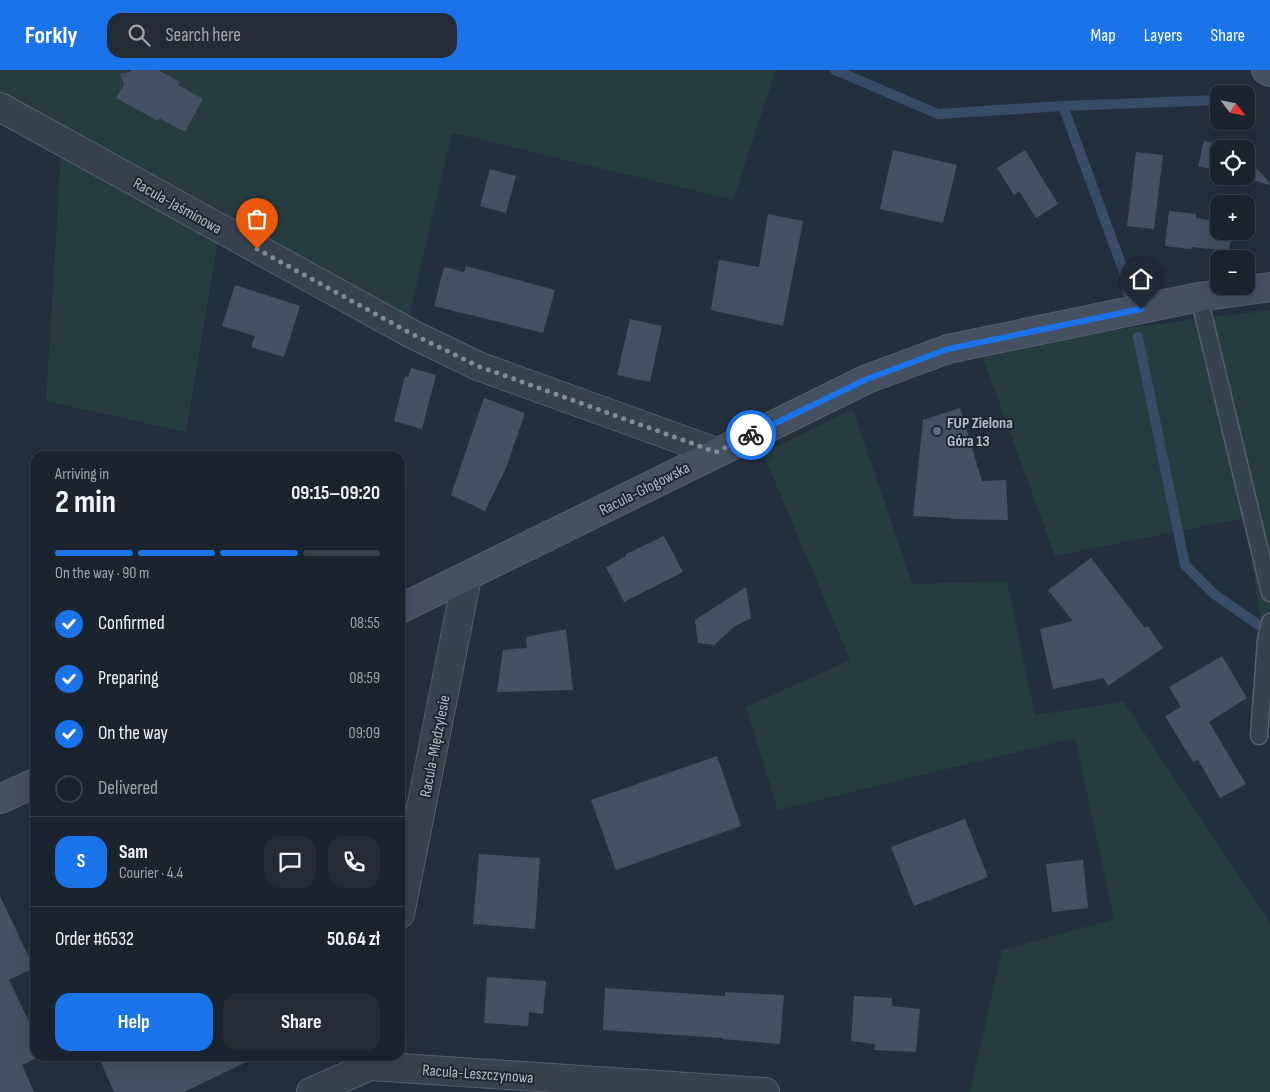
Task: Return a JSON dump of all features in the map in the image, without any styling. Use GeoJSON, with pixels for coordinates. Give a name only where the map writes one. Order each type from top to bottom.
{"type":"FeatureCollection","features":[{"type":"Feature","properties":{"kind":"street"},"geometry":{"type":"LineString","coordinates":[[1266,70],[1270,72]]}},
{"type":"Feature","properties":{"kind":"street","name":"Racula-Jaśminowa"},"geometry":{"type":"LineString","coordinates":[[0,107],[412,334],[478,366],[716,452]]}},
{"type":"Feature","properties":{"kind":"street","name":"Racula-Głogowska"},"geometry":{"type":"LineString","coordinates":[[405,607],[867,379],[948,349],[1199,297],[1270,288]]}},
{"type":"Feature","properties":{"kind":"street","name":"Racula-Międzylesie"},"geometry":{"type":"LineString","coordinates":[[405,889],[468,577]]}},
{"type":"Feature","properties":{"kind":"street"},"geometry":{"type":"LineString","coordinates":[[0,799],[30,784]]}},
{"type":"Feature","properties":{"kind":"street"},"geometry":{"type":"LineString","coordinates":[[311,1092],[371,1061]]}},
{"type":"Feature","properties":{"kind":"street"},"geometry":{"type":"LineString","coordinates":[[363,1092],[371,1061]]}},
{"type":"Feature","properties":{"kind":"street","name":"Racula-Leszczynowa"},"geometry":{"type":"LineString","coordinates":[[371,1061],[765,1092]]}},
{"type":"Feature","properties":{"kind":"lane"},"geometry":{"type":"LineString","coordinates":[[1199,297],[1270,593]]}},
{"type":"Feature","properties":{"kind":"lane"},"geometry":{"type":"LineString","coordinates":[[1259,736],[1266,640],[1270,622]]}},
{"type":"Feature","properties":{"kind":"green space"},"geometry":{"type":"Polygon","coordinates":[[[0,70],[776,70],[733,200],[452,133],[407,325],[220,228],[186,432],[46,401],[62,137],[0,105],[0,70]]]}},
{"type":"Feature","properties":{"kind":"green space"},"geometry":{"type":"Polygon","coordinates":[[[1270,310],[1270,633],[1262,628],[1245,518],[1055,556],[983,358],[1081,334],[1270,310]]]}},
{"type":"Feature","properties":{"kind":"green space"},"geometry":{"type":"Polygon","coordinates":[[[853,409],[912,584],[1007,581],[1035,715],[1124,702],[1270,923],[1270,1092],[970,1092],[1002,950],[1114,919],[1075,738],[778,810],[746,707],[850,660],[763,453],[853,409]]]}},
{"type":"Feature","properties":{"kind":"building"},"geometry":{"type":"Polygon","coordinates":[[[132,70],[158,70],[180,82],[178,85],[203,99],[185,132],[159,118],[158,121],[116,98],[124,85],[120,74],[132,70]]]}},
{"type":"Feature","properties":{"kind":"building"},"geometry":{"type":"Polygon","coordinates":[[[1204,141],[1210,143],[1210,169],[1198,166],[1204,141]]]}},
{"type":"Feature","properties":{"kind":"building"},"geometry":{"type":"Polygon","coordinates":[[[893,150],[957,165],[943,223],[880,209],[893,150]]]}},
{"type":"Feature","properties":{"kind":"building"},"geometry":{"type":"Polygon","coordinates":[[[1025,150],[1058,204],[1036,218],[1019,191],[1014,195],[997,168],[1025,150]]]}},
{"type":"Feature","properties":{"kind":"building"},"geometry":{"type":"Polygon","coordinates":[[[1136,152],[1163,155],[1154,229],[1127,226],[1136,152]]]}},
{"type":"Feature","properties":{"kind":"building"},"geometry":{"type":"Polygon","coordinates":[[[1255,167],[1270,183],[1270,185],[1255,181],[1255,167]]]}},
{"type":"Feature","properties":{"kind":"building"},"geometry":{"type":"Polygon","coordinates":[[[490,169],[516,176],[506,213],[480,206],[490,169]]]}},
{"type":"Feature","properties":{"kind":"building"},"geometry":{"type":"Polygon","coordinates":[[[1169,211],[1196,214],[1196,218],[1210,220],[1210,240],[1231,240],[1229,250],[1165,246],[1169,211]]]}},
{"type":"Feature","properties":{"kind":"building"},"geometry":{"type":"Polygon","coordinates":[[[768,214],[803,221],[783,326],[711,310],[719,260],[759,267],[768,214]]]}},
{"type":"Feature","properties":{"kind":"building"},"geometry":{"type":"Polygon","coordinates":[[[466,266],[555,290],[543,333],[434,306],[444,267],[464,272],[466,266]]]}},
{"type":"Feature","properties":{"kind":"building"},"geometry":{"type":"Polygon","coordinates":[[[235,285],[300,306],[284,357],[251,347],[255,336],[222,326],[235,285]]]}},
{"type":"Feature","properties":{"kind":"building"},"geometry":{"type":"Polygon","coordinates":[[[630,319],[662,326],[650,382],[617,375],[630,319]]]}},
{"type":"Feature","properties":{"kind":"building"},"geometry":{"type":"Polygon","coordinates":[[[411,368],[436,375],[422,429],[394,421],[405,376],[408,377],[411,368]]]}},
{"type":"Feature","properties":{"kind":"building"},"geometry":{"type":"Polygon","coordinates":[[[484,398],[525,413],[506,468],[485,511],[451,495],[484,398]]]}},
{"type":"Feature","properties":{"kind":"building"},"geometry":{"type":"Polygon","coordinates":[[[960,408],[982,481],[1006,480],[1008,520],[913,516],[923,420],[960,408]]]}},
{"type":"Feature","properties":{"kind":"building"},"geometry":{"type":"Polygon","coordinates":[[[664,536],[683,572],[624,602],[606,567],[626,556],[626,554],[664,536]]]}},
{"type":"Feature","properties":{"kind":"building"},"geometry":{"type":"Polygon","coordinates":[[[1091,558],[1145,628],[1148,626],[1163,648],[1108,686],[1103,678],[1053,689],[1040,629],[1073,621],[1048,590],[1091,558]]]}},
{"type":"Feature","properties":{"kind":"building"},"geometry":{"type":"Polygon","coordinates":[[[746,587],[751,618],[735,626],[714,645],[698,643],[695,620],[746,587]]]}},
{"type":"Feature","properties":{"kind":"building"},"geometry":{"type":"Polygon","coordinates":[[[566,629],[573,690],[497,692],[503,650],[527,648],[526,637],[566,629]]]}},
{"type":"Feature","properties":{"kind":"building"},"geometry":{"type":"Polygon","coordinates":[[[1222,656],[1247,698],[1209,722],[1246,784],[1220,798],[1198,760],[1193,762],[1165,716],[1181,707],[1169,687],[1222,656]]]}},
{"type":"Feature","properties":{"kind":"building"},"geometry":{"type":"Polygon","coordinates":[[[717,756],[741,826],[616,870],[591,800],[717,756]]]}},
{"type":"Feature","properties":{"kind":"building"},"geometry":{"type":"Polygon","coordinates":[[[965,819],[988,877],[914,906],[891,847],[965,819]]]}},
{"type":"Feature","properties":{"kind":"building"},"geometry":{"type":"Polygon","coordinates":[[[479,854],[540,858],[535,929],[473,924],[479,854]]]}},
{"type":"Feature","properties":{"kind":"building"},"geometry":{"type":"Polygon","coordinates":[[[1083,860],[1088,908],[1052,912],[1046,864],[1083,860]]]}},
{"type":"Feature","properties":{"kind":"building"},"geometry":{"type":"Polygon","coordinates":[[[0,896],[30,960],[30,970],[9,980],[30,1024],[31,1061],[22,1065],[34,1092],[0,1092],[0,896]]]}},
{"type":"Feature","properties":{"kind":"building"},"geometry":{"type":"Polygon","coordinates":[[[487,977],[546,981],[543,1014],[529,1012],[528,1026],[484,1023],[487,977]]]}},
{"type":"Feature","properties":{"kind":"building"},"geometry":{"type":"Polygon","coordinates":[[[605,988],[725,996],[725,992],[784,995],[780,1044],[603,1030],[605,988]]]}},
{"type":"Feature","properties":{"kind":"building"},"geometry":{"type":"Polygon","coordinates":[[[854,996],[892,998],[892,1006],[920,1009],[916,1052],[874,1050],[875,1044],[851,1041],[854,996]]]}},
{"type":"Feature","properties":{"kind":"building"},"geometry":{"type":"Polygon","coordinates":[[[100,1061],[249,1061],[184,1092],[114,1092],[100,1061]]]}},
{"type":"Feature","properties":{"kind":"waterway"},"geometry":{"type":"LineString","coordinates":[[835,70],[938,114],[1063,106],[1210,100]]}},
{"type":"Feature","properties":{"kind":"waterway"},"geometry":{"type":"LineString","coordinates":[[1063,106],[1124,272],[1128,293]]}},
{"type":"Feature","properties":{"kind":"waterway"},"geometry":{"type":"LineString","coordinates":[[1138,337],[1185,565],[1214,594],[1270,633]]}},
{"type":"Feature","properties":{"kind":"way so far"},"geometry":{"type":"LineString","coordinates":[[257,249],[412,334],[478,366],[716,452],[751,435]]}},
{"type":"Feature","properties":{"kind":"place","name":"FUP Zielona Góra 13"},"geometry":{"type":"Point","coordinates":[937,431]}},
{"type":"Feature","properties":{"kind":"route"},"geometry":{"type":"LineString","coordinates":[[751,435],[867,379],[948,349],[1141,309]]}}]}
